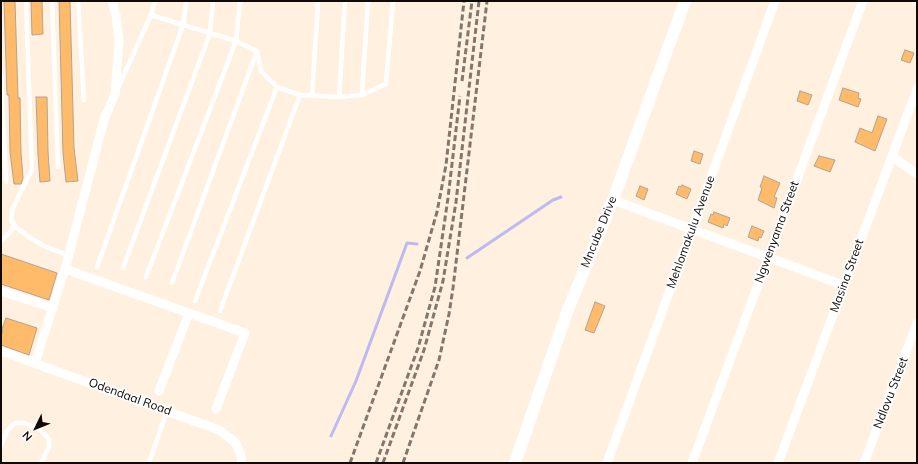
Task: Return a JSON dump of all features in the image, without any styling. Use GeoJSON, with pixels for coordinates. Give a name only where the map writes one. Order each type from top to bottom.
{"type":"FeatureCollection","features":[{"type":"Feature","properties":{"kind":"street"},"geometry":{"type":"LineString","coordinates":[[35,363],[69,256],[104,120],[115,94],[119,41],[116,15],[112,1]]}},
{"type":"Feature","properties":{"kind":"street","name":"Mncube Drive"},"geometry":{"type":"LineString","coordinates":[[515,463],[567,312],[613,200],[685,1]]}},
{"type":"Feature","properties":{"kind":"street","name":"Mehlomakulu Avenue"},"geometry":{"type":"LineString","coordinates":[[607,463],[776,1]]}},
{"type":"Feature","properties":{"kind":"street","name":"Ngwenyama Street"},"geometry":{"type":"LineString","coordinates":[[692,463],[863,1]]}},
{"type":"Feature","properties":{"kind":"street","name":"Masina Street"},"geometry":{"type":"LineString","coordinates":[[778,463],[917,89]]}},
{"type":"Feature","properties":{"kind":"street"},"geometry":{"type":"LineString","coordinates":[[892,156],[917,174]]}},
{"type":"Feature","properties":{"kind":"street"},"geometry":{"type":"LineString","coordinates":[[613,200],[844,285]]}},
{"type":"Feature","properties":{"kind":"street"},"geometry":{"type":"LineString","coordinates":[[65,269],[245,333],[216,409]]}},
{"type":"Feature","properties":{"kind":"street"},"geometry":{"type":"LineString","coordinates":[[1,291],[53,308]]}},
{"type":"Feature","properties":{"kind":"street"},"geometry":{"type":"LineString","coordinates":[[159,391],[189,313]]}},
{"type":"Feature","properties":{"kind":"street","name":"Ndlovu Street"},"geometry":{"type":"LineString","coordinates":[[864,463],[917,323]]}},
{"type":"Feature","properties":{"kind":"street","name":"Odendaal Road"},"geometry":{"type":"LineString","coordinates":[[1,351],[224,432],[235,442],[240,452],[242,463]]}},
{"type":"Feature","properties":{"kind":"lane"},"geometry":{"type":"LineString","coordinates":[[26,1],[32,169],[13,208],[12,220],[17,228],[42,245],[69,256]]}},
{"type":"Feature","properties":{"kind":"lane"},"geometry":{"type":"LineString","coordinates":[[52,1],[58,167]]}},
{"type":"Feature","properties":{"kind":"lane"},"geometry":{"type":"LineString","coordinates":[[78,1],[84,100]]}},
{"type":"Feature","properties":{"kind":"lane"},"geometry":{"type":"LineString","coordinates":[[115,94],[151,15],[155,1]]}},
{"type":"Feature","properties":{"kind":"lane"},"geometry":{"type":"LineString","coordinates":[[97,267],[183,25],[186,1]]}},
{"type":"Feature","properties":{"kind":"lane"},"geometry":{"type":"LineString","coordinates":[[123,268],[210,33],[213,1]]}},
{"type":"Feature","properties":{"kind":"lane"},"geometry":{"type":"LineString","coordinates":[[146,277],[236,41],[240,1]]}},
{"type":"Feature","properties":{"kind":"lane"},"geometry":{"type":"LineString","coordinates":[[312,96],[318,1]]}},
{"type":"Feature","properties":{"kind":"lane"},"geometry":{"type":"LineString","coordinates":[[339,97],[345,1]]}},
{"type":"Feature","properties":{"kind":"lane"},"geometry":{"type":"LineString","coordinates":[[362,95],[368,1]]}},
{"type":"Feature","properties":{"kind":"lane"},"geometry":{"type":"LineString","coordinates":[[257,51],[261,71],[277,86],[300,95],[339,97],[362,95],[386,84],[393,1]]}},
{"type":"Feature","properties":{"kind":"lane"},"geometry":{"type":"LineString","coordinates":[[151,15],[236,41],[257,51]]}},
{"type":"Feature","properties":{"kind":"lane"},"geometry":{"type":"LineString","coordinates":[[172,283],[257,51]]}},
{"type":"Feature","properties":{"kind":"lane"},"geometry":{"type":"LineString","coordinates":[[1,73],[6,182]]}},
{"type":"Feature","properties":{"kind":"lane"},"geometry":{"type":"LineString","coordinates":[[195,301],[277,86]]}},
{"type":"Feature","properties":{"kind":"lane"},"geometry":{"type":"LineString","coordinates":[[220,311],[300,95]]}},
{"type":"Feature","properties":{"kind":"lane"},"geometry":{"type":"LineString","coordinates":[[1,241],[12,230],[14,224]]}},
{"type":"Feature","properties":{"kind":"lane"},"geometry":{"type":"LineString","coordinates":[[149,463],[167,411]]}},
{"type":"Feature","properties":{"kind":"lane"},"geometry":{"type":"LineString","coordinates":[[1,446],[7,431],[15,424],[24,423],[39,429],[49,439],[49,447],[41,463]]}},
{"type":"Feature","properties":{"kind":"building"},"geometry":{"type":"Polygon","coordinates":[[[4,1],[15,1],[18,98],[20,98],[23,178],[21,184],[14,184],[10,152],[9,95],[7,95],[4,1]]]}},
{"type":"Feature","properties":{"kind":"building"},"geometry":{"type":"Polygon","coordinates":[[[31,1],[42,1],[43,34],[32,35],[31,1]]]}},
{"type":"Feature","properties":{"kind":"building"},"geometry":{"type":"Polygon","coordinates":[[[59,1],[70,1],[74,148],[78,181],[66,182],[63,153],[59,1]]]}},
{"type":"Feature","properties":{"kind":"building"},"geometry":{"type":"Polygon","coordinates":[[[905,50],[914,53],[910,63],[901,60],[905,50]]]}},
{"type":"Feature","properties":{"kind":"building"},"geometry":{"type":"Polygon","coordinates":[[[843,88],[859,93],[858,98],[861,99],[858,107],[839,100],[843,88]]]}},
{"type":"Feature","properties":{"kind":"building"},"geometry":{"type":"Polygon","coordinates":[[[800,91],[812,95],[808,105],[797,101],[800,91]]]}},
{"type":"Feature","properties":{"kind":"building"},"geometry":{"type":"Polygon","coordinates":[[[36,97],[47,97],[50,181],[40,182],[36,97]]]}},
{"type":"Feature","properties":{"kind":"building"},"geometry":{"type":"Polygon","coordinates":[[[878,116],[887,119],[875,151],[855,142],[860,128],[872,133],[878,116]]]}},
{"type":"Feature","properties":{"kind":"building"},"geometry":{"type":"Polygon","coordinates":[[[694,151],[703,154],[700,164],[691,161],[694,151]]]}},
{"type":"Feature","properties":{"kind":"building"},"geometry":{"type":"Polygon","coordinates":[[[819,156],[835,160],[830,172],[814,166],[819,156]]]}},
{"type":"Feature","properties":{"kind":"building"},"geometry":{"type":"Polygon","coordinates":[[[764,176],[780,183],[774,197],[777,198],[774,208],[758,200],[762,188],[760,187],[764,176]]]}},
{"type":"Feature","properties":{"kind":"building"},"geometry":{"type":"Polygon","coordinates":[[[682,185],[691,189],[687,199],[676,194],[679,186],[681,187],[682,185]]]}},
{"type":"Feature","properties":{"kind":"building"},"geometry":{"type":"Polygon","coordinates":[[[640,186],[648,189],[644,200],[636,196],[640,186]]]}},
{"type":"Feature","properties":{"kind":"building"},"geometry":{"type":"Polygon","coordinates":[[[714,212],[730,218],[727,226],[724,224],[723,228],[708,222],[711,214],[713,215],[714,212]]]}},
{"type":"Feature","properties":{"kind":"building"},"geometry":{"type":"Polygon","coordinates":[[[752,226],[764,231],[761,238],[759,237],[758,241],[748,237],[752,226]]]}},
{"type":"Feature","properties":{"kind":"building"},"geometry":{"type":"Polygon","coordinates":[[[1,254],[57,273],[49,300],[1,284],[1,254]]]}},
{"type":"Feature","properties":{"kind":"building"},"geometry":{"type":"Polygon","coordinates":[[[595,302],[605,306],[594,333],[585,330],[595,302]]]}},
{"type":"Feature","properties":{"kind":"building"},"geometry":{"type":"Polygon","coordinates":[[[6,318],[37,328],[29,355],[1,345],[2,329],[6,318]]]}},
{"type":"Feature","properties":{"kind":"waterway"},"geometry":{"type":"LineString","coordinates":[[467,258],[553,200],[561,197]]}},
{"type":"Feature","properties":{"kind":"waterway"},"geometry":{"type":"LineString","coordinates":[[331,436],[356,381],[407,243],[417,244]]}},
{"type":"Feature","properties":{"kind":"railway"},"geometry":{"type":"LineString","coordinates":[[350,463],[420,271],[437,212],[446,165],[464,1]]}},
{"type":"Feature","properties":{"kind":"railway"},"geometry":{"type":"LineString","coordinates":[[462,81],[472,1]]}},
{"type":"Feature","properties":{"kind":"railway"},"geometry":{"type":"LineString","coordinates":[[383,463],[424,350],[443,281],[456,202],[479,1]]}},
{"type":"Feature","properties":{"kind":"railway"},"geometry":{"type":"LineString","coordinates":[[403,463],[439,360],[449,314],[487,1]]}},
{"type":"Feature","properties":{"kind":"railway"},"geometry":{"type":"LineString","coordinates":[[376,463],[418,348],[435,287],[448,198],[460,96]]}}]}
